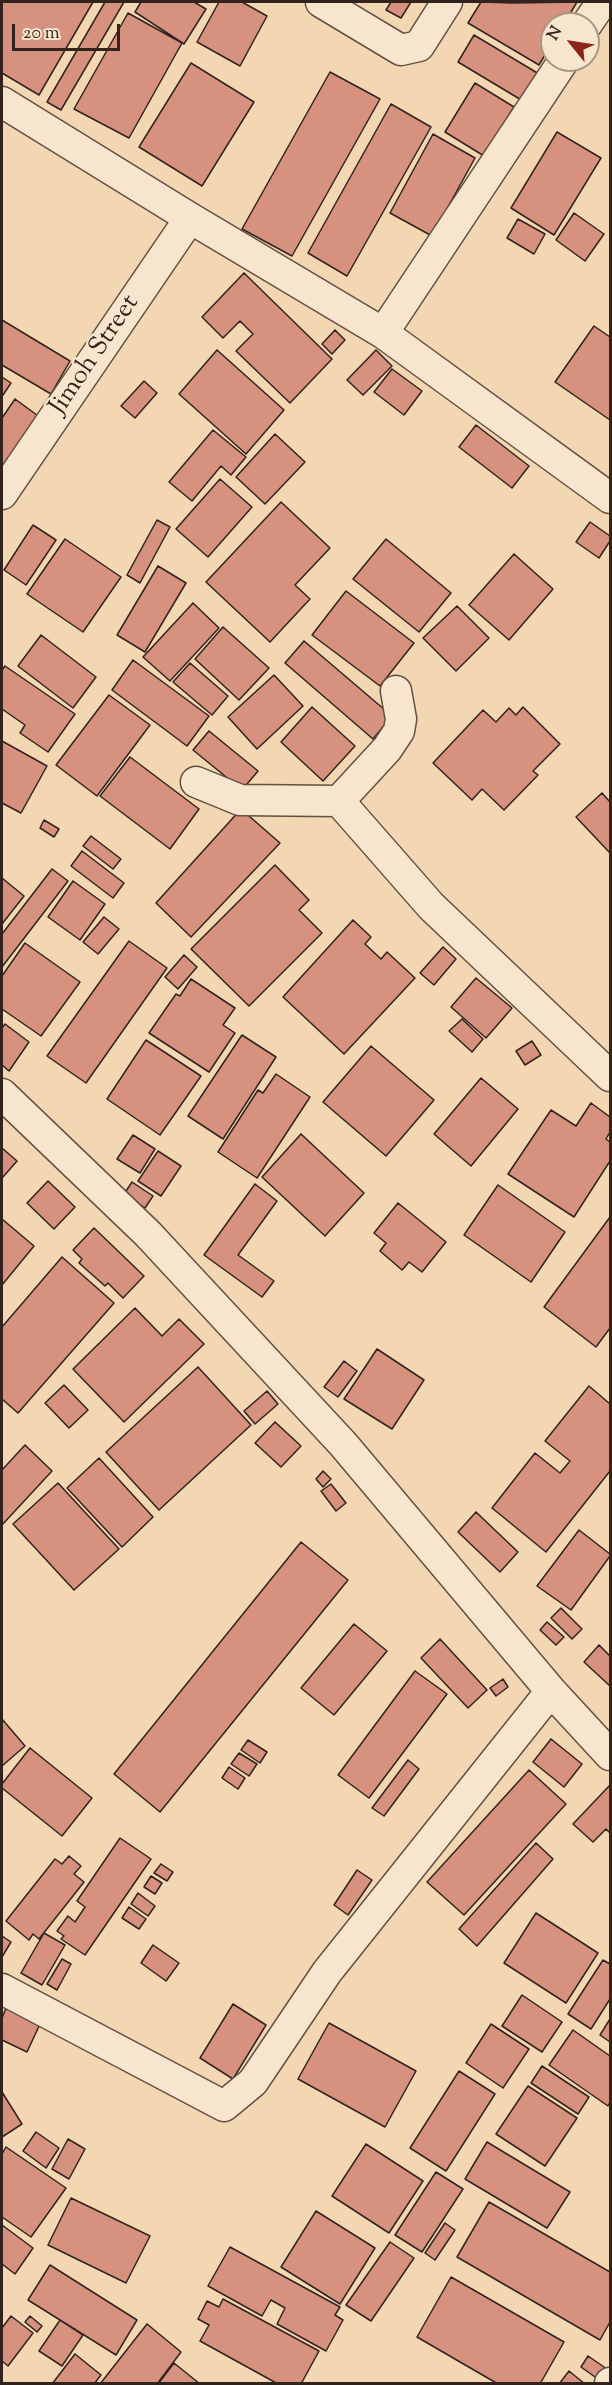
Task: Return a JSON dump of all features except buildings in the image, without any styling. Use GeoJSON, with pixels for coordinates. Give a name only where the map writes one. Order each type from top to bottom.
{"type":"FeatureCollection","features":[{"type":"Feature","properties":{"kind":"street"},"geometry":{"type":"LineString","coordinates":[[321,2],[401,50],[419,46],[447,2]]}},
{"type":"Feature","properties":{"kind":"street"},"geometry":{"type":"LineString","coordinates":[[383,333],[556,72]]}},
{"type":"Feature","properties":{"kind":"street"},"geometry":{"type":"LineString","coordinates":[[2,102],[190,219],[383,333],[610,498]]}},
{"type":"Feature","properties":{"kind":"street","name":"Jimoh Street"},"geometry":{"type":"LineString","coordinates":[[2,494],[190,219]]}},
{"type":"Feature","properties":{"kind":"street"},"geometry":{"type":"LineString","coordinates":[[196,782],[240,800],[339,801],[387,749],[399,732],[401,719],[396,691]]}},
{"type":"Feature","properties":{"kind":"street"},"geometry":{"type":"LineString","coordinates":[[339,801],[431,906],[610,1076]]}},
{"type":"Feature","properties":{"kind":"street"},"geometry":{"type":"LineString","coordinates":[[2,1094],[148,1234],[344,1444],[551,1691],[610,1755]]}},
{"type":"Feature","properties":{"kind":"street"},"geometry":{"type":"LineString","coordinates":[[2,1989],[224,2106],[253,2082],[327,1972],[551,1691]]}}]}
